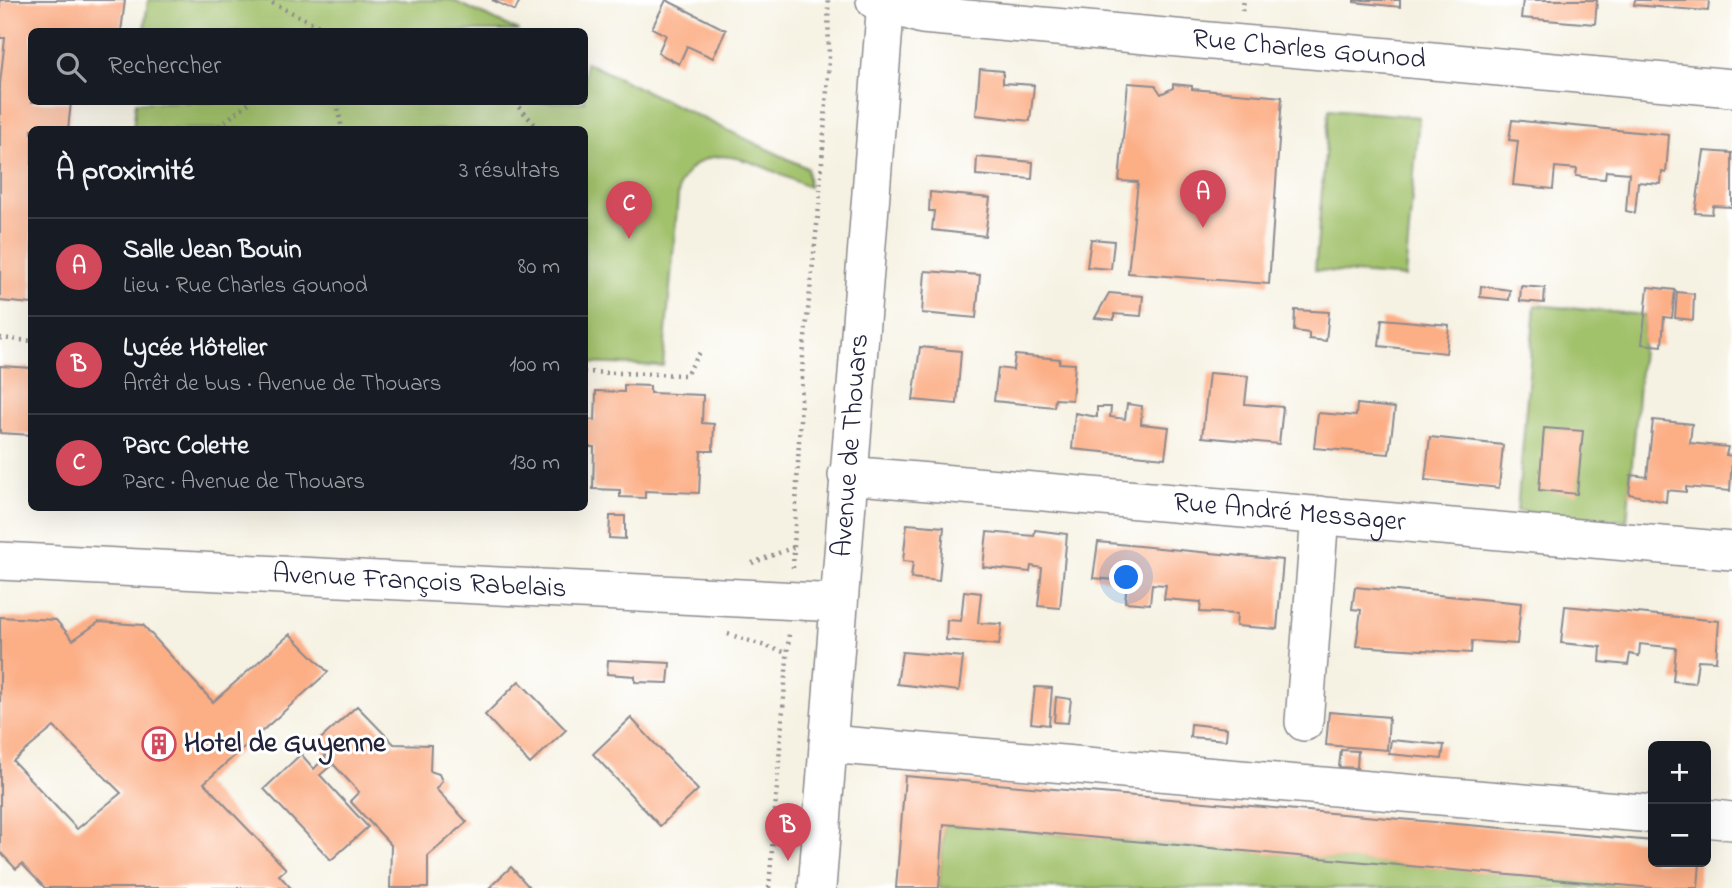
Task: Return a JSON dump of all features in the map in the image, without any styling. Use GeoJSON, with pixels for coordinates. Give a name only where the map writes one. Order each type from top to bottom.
{"type":"FeatureCollection","features":[{"type":"Feature","properties":{"kind":"street","name":"Rue Charles Gounod"},"geometry":{"type":"LineString","coordinates":[[882,2],[922,15],[1732,89]]}},
{"type":"Feature","properties":{"kind":"street","name":"Avenue de Thouars"},"geometry":{"type":"LineString","coordinates":[[817,888],[882,2]]}},
{"type":"Feature","properties":{"kind":"street","name":"Rue André Messager"},"geometry":{"type":"LineString","coordinates":[[847,475],[1732,551]]}},
{"type":"Feature","properties":{"kind":"street"},"geometry":{"type":"LineString","coordinates":[[1304,722],[1320,515]]}},
{"type":"Feature","properties":{"kind":"street","name":"Avenue François Rabelais"},"geometry":{"type":"LineString","coordinates":[[0,561],[839,603]]}},
{"type":"Feature","properties":{"kind":"street"},"geometry":{"type":"LineString","coordinates":[[828,744],[1648,814]]}},
{"type":"Feature","properties":{"kind":"street"},"geometry":{"type":"LineString","coordinates":[[1711,819],[1732,821]]}},
{"type":"Feature","properties":{"kind":"path"},"geometry":{"type":"LineString","coordinates":[[266,0],[323,28]]}},
{"type":"Feature","properties":{"kind":"path","name":"Avenue de Thouars"},"geometry":{"type":"LineString","coordinates":[[769,888],[791,601],[803,357],[820,206],[828,72],[828,0]]}},
{"type":"Feature","properties":{"kind":"path"},"geometry":{"type":"LineString","coordinates":[[219,126],[246,105]]}},
{"type":"Feature","properties":{"kind":"path"},"geometry":{"type":"LineString","coordinates":[[338,105],[341,126]]}},
{"type":"Feature","properties":{"kind":"path"},"geometry":{"type":"LineString","coordinates":[[517,105],[536,126]]}},
{"type":"Feature","properties":{"kind":"path"},"geometry":{"type":"LineString","coordinates":[[0,338],[28,341]]}},
{"type":"Feature","properties":{"kind":"path"},"geometry":{"type":"LineString","coordinates":[[588,372],[686,375],[701,351]]}},
{"type":"Feature","properties":{"kind":"green space"},"geometry":{"type":"Polygon","coordinates":[[[148,0],[452,0],[513,28],[144,28],[148,0]]]}},
{"type":"Feature","properties":{"kind":"green space"},"geometry":{"type":"Polygon","coordinates":[[[588,63],[807,168],[809,187],[738,158],[721,156],[705,159],[691,169],[679,186],[663,366],[588,363],[588,126],[133,126],[136,105],[588,105],[588,63]]]}},
{"type":"Feature","properties":{"kind":"green space"},"geometry":{"type":"Polygon","coordinates":[[[1329,109],[1419,117],[1405,277],[1315,270],[1329,109]]]}},
{"type":"Feature","properties":{"kind":"green space"},"geometry":{"type":"Polygon","coordinates":[[[1535,305],[1645,315],[1627,521],[1517,511],[1535,305]]]}},
{"type":"Feature","properties":{"kind":"green space"},"geometry":{"type":"Polygon","coordinates":[[[944,824],[1653,887],[1653,888],[939,888],[944,824]]]}},
{"type":"Feature","properties":{"kind":"building"},"geometry":{"type":"Polygon","coordinates":[[[0,0],[125,0],[122,28],[28,28],[28,105],[71,105],[68,126],[28,126],[28,304],[0,301],[0,84],[5,38],[0,38],[0,0]]]}},
{"type":"Feature","properties":{"kind":"building"},"geometry":{"type":"Polygon","coordinates":[[[492,0],[520,0],[515,11],[492,0]]]}},
{"type":"Feature","properties":{"kind":"building"},"geometry":{"type":"Polygon","coordinates":[[[666,0],[726,30],[713,58],[687,46],[679,64],[658,53],[666,35],[652,28],[666,0]]]}},
{"type":"Feature","properties":{"kind":"building"},"geometry":{"type":"Polygon","coordinates":[[[1400,0],[1400,7],[1354,2],[1400,0]]]}},
{"type":"Feature","properties":{"kind":"building"},"geometry":{"type":"Polygon","coordinates":[[[1523,0],[1597,0],[1595,24],[1521,18],[1523,0]]]}},
{"type":"Feature","properties":{"kind":"building"},"geometry":{"type":"Polygon","coordinates":[[[1635,0],[1709,0],[1708,11],[1634,5],[1635,0]]]}},
{"type":"Feature","properties":{"kind":"building"},"geometry":{"type":"Polygon","coordinates":[[[980,69],[1003,71],[1003,83],[1034,85],[1030,121],[976,115],[980,69]]]}},
{"type":"Feature","properties":{"kind":"building"},"geometry":{"type":"Polygon","coordinates":[[[1128,83],[1155,85],[1161,94],[1173,88],[1173,84],[1192,86],[1192,89],[1282,97],[1269,284],[1128,273],[1138,182],[1119,181],[1128,83]]]}},
{"type":"Feature","properties":{"kind":"building"},"geometry":{"type":"Polygon","coordinates":[[[1512,120],[1669,135],[1666,173],[1662,172],[1661,184],[1638,182],[1635,213],[1626,211],[1629,173],[1606,171],[1605,179],[1590,178],[1576,176],[1577,169],[1555,167],[1553,189],[1513,185],[1518,141],[1509,140],[1512,120]]]}},
{"type":"Feature","properties":{"kind":"building"},"geometry":{"type":"Polygon","coordinates":[[[1704,151],[1732,153],[1732,207],[1713,206],[1712,214],[1695,213],[1704,151]]]}},
{"type":"Feature","properties":{"kind":"building"},"geometry":{"type":"Polygon","coordinates":[[[977,157],[1033,162],[1032,179],[976,175],[977,157]]]}},
{"type":"Feature","properties":{"kind":"building"},"geometry":{"type":"Polygon","coordinates":[[[930,192],[990,198],[985,236],[932,230],[934,211],[929,211],[930,192]]]}},
{"type":"Feature","properties":{"kind":"building"},"geometry":{"type":"Polygon","coordinates":[[[1091,239],[1114,241],[1111,269],[1087,267],[1091,239]]]}},
{"type":"Feature","properties":{"kind":"building"},"geometry":{"type":"Polygon","coordinates":[[[925,271],[980,275],[976,318],[922,313],[925,271]]]}},
{"type":"Feature","properties":{"kind":"building"},"geometry":{"type":"Polygon","coordinates":[[[1481,286],[1510,290],[1509,300],[1480,297],[1481,286]]]}},
{"type":"Feature","properties":{"kind":"building"},"geometry":{"type":"Polygon","coordinates":[[[1521,286],[1545,288],[1544,303],[1520,301],[1521,286]]]}},
{"type":"Feature","properties":{"kind":"building"},"geometry":{"type":"Polygon","coordinates":[[[1648,287],[1675,290],[1672,318],[1664,317],[1662,346],[1642,344],[1648,287]]]}},
{"type":"Feature","properties":{"kind":"building"},"geometry":{"type":"Polygon","coordinates":[[[1677,292],[1694,294],[1693,320],[1675,318],[1677,292]]]}},
{"type":"Feature","properties":{"kind":"building"},"geometry":{"type":"Polygon","coordinates":[[[1109,293],[1143,296],[1141,316],[1114,314],[1114,320],[1095,318],[1109,293]]]}},
{"type":"Feature","properties":{"kind":"building"},"geometry":{"type":"Polygon","coordinates":[[[1295,310],[1329,312],[1326,341],[1309,339],[1309,333],[1294,331],[1295,310]]]}},
{"type":"Feature","properties":{"kind":"building"},"geometry":{"type":"Polygon","coordinates":[[[1382,319],[1449,325],[1446,353],[1379,346],[1382,319]]]}},
{"type":"Feature","properties":{"kind":"building"},"geometry":{"type":"Polygon","coordinates":[[[920,347],[961,351],[957,404],[913,400],[920,347]]]}},
{"type":"Feature","properties":{"kind":"building"},"geometry":{"type":"Polygon","coordinates":[[[1015,355],[1060,359],[1059,363],[1075,364],[1072,400],[1055,399],[1054,407],[994,401],[998,368],[1013,370],[1015,355]]]}},
{"type":"Feature","properties":{"kind":"building"},"geometry":{"type":"Polygon","coordinates":[[[0,366],[28,368],[28,435],[0,433],[0,366]]]}},
{"type":"Feature","properties":{"kind":"building"},"geometry":{"type":"Polygon","coordinates":[[[1209,373],[1248,376],[1245,404],[1283,407],[1279,444],[1202,437],[1209,373]]]}},
{"type":"Feature","properties":{"kind":"building"},"geometry":{"type":"Polygon","coordinates":[[[624,385],[650,386],[650,393],[703,395],[702,423],[714,424],[713,451],[701,451],[699,493],[645,491],[645,498],[620,497],[620,490],[593,489],[594,447],[588,447],[588,419],[595,420],[596,391],[624,392],[624,385]]]}},
{"type":"Feature","properties":{"kind":"building"},"geometry":{"type":"Polygon","coordinates":[[[1127,404],[1142,406],[1141,424],[1169,427],[1165,458],[1072,449],[1075,413],[1097,417],[1097,407],[1111,407],[1110,417],[1125,419],[1127,404]]]}},
{"type":"Feature","properties":{"kind":"building"},"geometry":{"type":"Polygon","coordinates":[[[1357,404],[1395,408],[1389,454],[1314,448],[1318,413],[1356,416],[1357,404]]]}},
{"type":"Feature","properties":{"kind":"building"},"geometry":{"type":"Polygon","coordinates":[[[1653,420],[1692,424],[1690,443],[1728,447],[1726,455],[1732,456],[1730,491],[1686,487],[1686,492],[1667,490],[1666,502],[1629,494],[1631,475],[1647,477],[1653,420]]]}},
{"type":"Feature","properties":{"kind":"building"},"geometry":{"type":"Polygon","coordinates":[[[1544,428],[1583,431],[1577,494],[1539,490],[1544,428]]]}},
{"type":"Feature","properties":{"kind":"building"},"geometry":{"type":"Polygon","coordinates":[[[1430,437],[1503,445],[1499,488],[1425,480],[1430,437]]]}},
{"type":"Feature","properties":{"kind":"building"},"geometry":{"type":"Polygon","coordinates":[[[610,516],[625,516],[625,539],[609,538],[610,516]]]}},
{"type":"Feature","properties":{"kind":"building"},"geometry":{"type":"Polygon","coordinates":[[[907,524],[944,527],[939,581],[911,578],[913,562],[903,561],[907,524]]]}},
{"type":"Feature","properties":{"kind":"building"},"geometry":{"type":"Polygon","coordinates":[[[1035,530],[1067,534],[1060,608],[1038,606],[1042,568],[1031,566],[1030,572],[983,567],[987,532],[1034,536],[1035,530]]]}},
{"type":"Feature","properties":{"kind":"building"},"geometry":{"type":"Polygon","coordinates":[[[1098,542],[1283,560],[1277,629],[1236,626],[1237,614],[1200,612],[1201,602],[1164,599],[1166,585],[1152,584],[1150,604],[1125,602],[1127,581],[1093,578],[1098,542]]]}},
{"type":"Feature","properties":{"kind":"building"},"geometry":{"type":"Polygon","coordinates":[[[1355,587],[1521,603],[1517,644],[1472,641],[1471,653],[1356,646],[1361,610],[1352,609],[1355,587]]]}},
{"type":"Feature","properties":{"kind":"building"},"geometry":{"type":"Polygon","coordinates":[[[964,591],[981,593],[978,623],[1002,624],[999,645],[946,640],[947,620],[961,621],[964,591]]]}},
{"type":"Feature","properties":{"kind":"building"},"geometry":{"type":"Polygon","coordinates":[[[1565,606],[1719,621],[1716,661],[1698,660],[1695,683],[1673,681],[1676,648],[1640,644],[1639,656],[1630,654],[1628,665],[1600,662],[1601,647],[1561,643],[1565,606]]]}},
{"type":"Feature","properties":{"kind":"building","name":"Hotel de Guyenne"},"geometry":{"type":"Polygon","coordinates":[[[0,617],[56,620],[73,640],[99,622],[143,625],[213,702],[290,634],[328,672],[204,783],[286,869],[279,875],[291,888],[45,888],[22,864],[16,869],[0,852],[0,617]],[[54,727],[13,761],[77,829],[121,793],[54,727]]]}},
{"type":"Feature","properties":{"kind":"building"},"geometry":{"type":"Polygon","coordinates":[[[902,652],[963,657],[959,691],[897,684],[902,652]]]}},
{"type":"Feature","properties":{"kind":"building"},"geometry":{"type":"Polygon","coordinates":[[[608,660],[670,663],[668,683],[635,682],[635,676],[607,674],[608,660]]]}},
{"type":"Feature","properties":{"kind":"building"},"geometry":{"type":"Polygon","coordinates":[[[519,681],[566,730],[530,764],[485,715],[519,681]]]}},
{"type":"Feature","properties":{"kind":"building"},"geometry":{"type":"Polygon","coordinates":[[[1035,687],[1052,688],[1049,725],[1031,723],[1035,687]]]}},
{"type":"Feature","properties":{"kind":"building"},"geometry":{"type":"Polygon","coordinates":[[[1056,697],[1071,699],[1068,723],[1054,722],[1056,697]]]}},
{"type":"Feature","properties":{"kind":"building"},"geometry":{"type":"Polygon","coordinates":[[[357,706],[394,744],[431,745],[430,771],[439,774],[442,781],[436,789],[467,822],[428,856],[428,888],[390,888],[391,845],[350,801],[359,792],[333,764],[320,775],[368,827],[331,860],[264,789],[301,754],[314,769],[326,756],[315,744],[357,706]]]}},
{"type":"Feature","properties":{"kind":"building"},"geometry":{"type":"Polygon","coordinates":[[[1329,712],[1389,717],[1387,750],[1326,745],[1329,712]]]}},
{"type":"Feature","properties":{"kind":"building"},"geometry":{"type":"Polygon","coordinates":[[[631,718],[698,790],[660,826],[593,754],[631,718]]]}},
{"type":"Feature","properties":{"kind":"building"},"geometry":{"type":"Polygon","coordinates":[[[1191,724],[1227,728],[1226,740],[1190,737],[1191,724]]]}},
{"type":"Feature","properties":{"kind":"building"},"geometry":{"type":"Polygon","coordinates":[[[1391,740],[1444,745],[1442,759],[1389,754],[1391,740]]]}},
{"type":"Feature","properties":{"kind":"building"},"geometry":{"type":"Polygon","coordinates":[[[1341,750],[1358,751],[1357,768],[1339,767],[1341,750]]]}},
{"type":"Feature","properties":{"kind":"building"},"geometry":{"type":"Polygon","coordinates":[[[905,776],[1648,841],[1648,867],[1700,867],[1698,888],[1653,888],[944,824],[939,888],[896,888],[905,776]]]}},
{"type":"Feature","properties":{"kind":"building"},"geometry":{"type":"Polygon","coordinates":[[[511,867],[530,888],[489,888],[511,867]]]}},
{"type":"Feature","properties":{"kind":"place","name":"Salle Jean Bouin"},"geometry":{"type":"Point","coordinates":[1203,228]}},
{"type":"Feature","properties":{"kind":"place","name":"Parc Colette"},"geometry":{"type":"Point","coordinates":[629,239]}},
{"type":"Feature","properties":{"kind":"place","name":"Hotel de Guyenne"},"geometry":{"type":"Point","coordinates":[159,744]}},
{"type":"Feature","properties":{"kind":"place","name":"Lycée Hôtelier"},"geometry":{"type":"Point","coordinates":[788,861]}}]}
